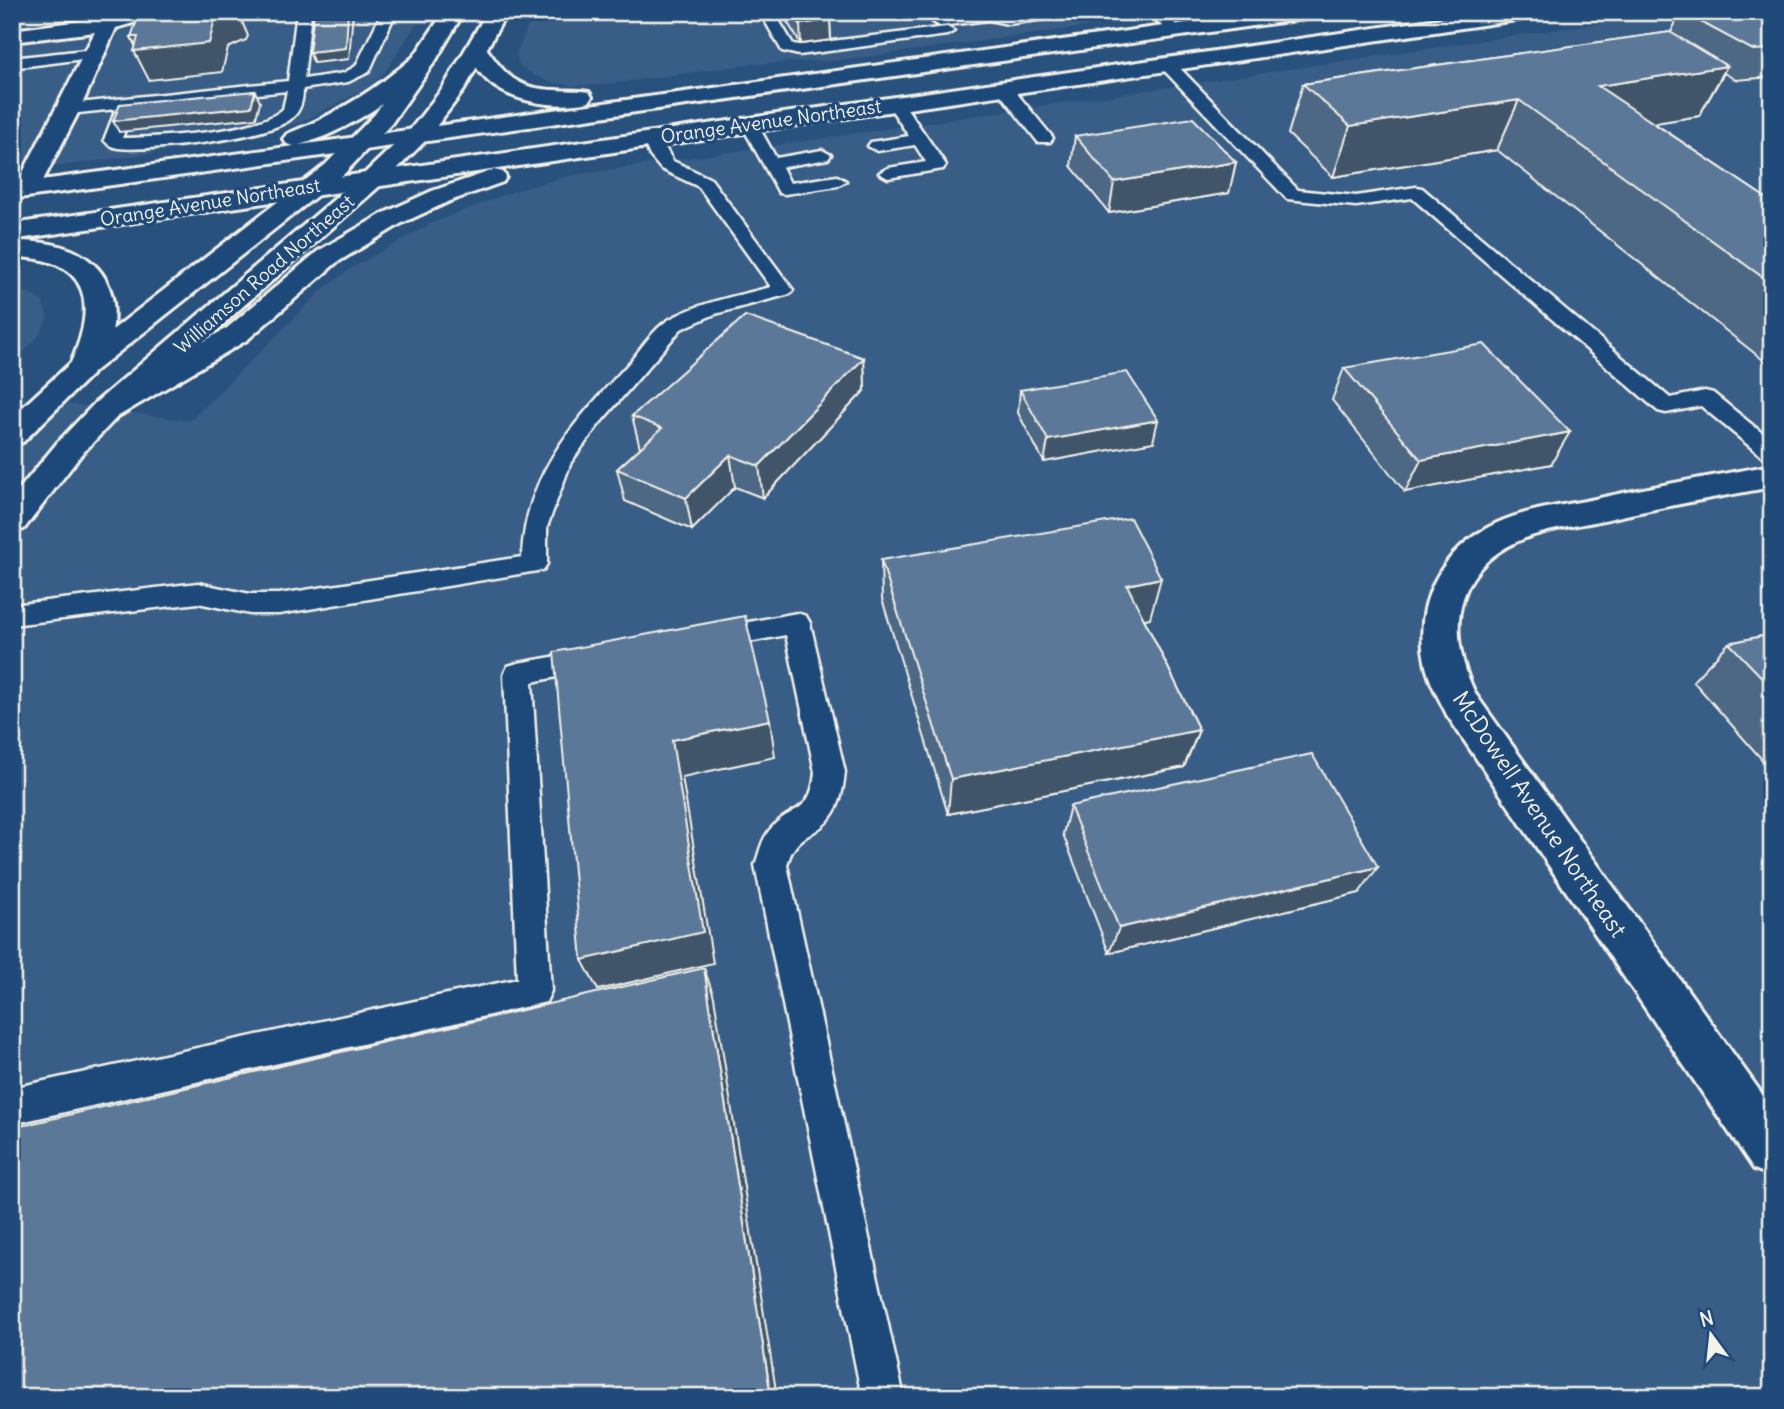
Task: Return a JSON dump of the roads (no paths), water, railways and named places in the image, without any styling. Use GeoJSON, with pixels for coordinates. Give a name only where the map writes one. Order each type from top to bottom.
{"type":"FeatureCollection","features":[{"type":"Feature","properties":{"kind":"main road"},"geometry":{"type":"LineString","coordinates":[[12,36],[150,12]]}},
{"type":"Feature","properties":{"kind":"main road","name":"Williamson Road Northeast"},"geometry":{"type":"LineString","coordinates":[[12,435],[85,365],[323,178],[361,143],[383,119],[426,58],[454,12]]}},
{"type":"Feature","properties":{"kind":"main road","name":"Williamson Road Northeast"},"geometry":{"type":"LineString","coordinates":[[12,521],[69,449],[106,410],[383,170],[418,135],[453,90],[497,12]]}},
{"type":"Feature","properties":{"kind":"main road","name":"Orange Avenue Northeast"},"geometry":{"type":"LineString","coordinates":[[19,191],[1311,12]]}},
{"type":"Feature","properties":{"kind":"main road","name":"Orange Avenue Northeast"},"geometry":{"type":"LineString","coordinates":[[12,232],[323,178],[651,138],[1530,12]]}},
{"type":"Feature","properties":{"kind":"main road"},"geometry":{"type":"LineString","coordinates":[[19,191],[69,109],[107,18]]}},
{"type":"Feature","properties":{"kind":"main road"},"geometry":{"type":"LineString","coordinates":[[477,49],[484,66],[495,79],[525,92],[559,97],[589,96],[748,76],[858,75]]}},
{"type":"Feature","properties":{"kind":"main road"},"geometry":{"type":"LineString","coordinates":[[195,167],[297,138],[330,125],[360,110],[392,88],[426,58]]}},
{"type":"Feature","properties":{"kind":"main road"},"geometry":{"type":"LineString","coordinates":[[106,410],[237,334],[327,257],[394,218],[440,196],[600,145]]}},
{"type":"Feature","properties":{"kind":"main road"},"geometry":{"type":"LineString","coordinates":[[12,218],[323,178]]}},
{"type":"Feature","properties":{"kind":"main road"},"geometry":{"type":"LineString","coordinates":[[12,249],[54,253],[81,264],[93,281],[99,299],[98,334],[85,365]]}},
{"type":"Feature","properties":{"kind":"main road","name":"McDowell Avenue Northeast"},"geometry":{"type":"LineString","coordinates":[[1772,476],[1647,499],[1512,530],[1485,544],[1459,567],[1444,596],[1438,631],[1443,663],[1461,705],[1772,1151]]}},
{"type":"Feature","properties":{"kind":"lane"},"geometry":{"type":"LineString","coordinates":[[127,103],[113,140],[118,143],[244,130],[283,118],[294,105],[304,12]]}},
{"type":"Feature","properties":{"kind":"lane"},"geometry":{"type":"LineString","coordinates":[[69,109],[348,77],[363,69],[389,12]]}},
{"type":"Feature","properties":{"kind":"lane"},"geometry":{"type":"LineString","coordinates":[[767,12],[787,48],[799,50],[987,14],[1008,20],[1067,12]]}},
{"type":"Feature","properties":{"kind":"lane"},"geometry":{"type":"LineString","coordinates":[[1154,12],[1176,31]]}},
{"type":"Feature","properties":{"kind":"lane"},"geometry":{"type":"LineString","coordinates":[[940,22],[970,60]]}},
{"type":"Feature","properties":{"kind":"lane"},"geometry":{"type":"LineString","coordinates":[[12,62],[94,54]]}},
{"type":"Feature","properties":{"kind":"lane"},"geometry":{"type":"LineString","coordinates":[[1167,64],[1293,195],[1356,201],[1416,192],[1666,406],[1705,398],[1772,453]]}},
{"type":"Feature","properties":{"kind":"lane"},"geometry":{"type":"LineString","coordinates":[[1004,88],[1044,138]]}},
{"type":"Feature","properties":{"kind":"lane"},"geometry":{"type":"LineString","coordinates":[[888,173],[937,165],[895,103]]}},
{"type":"Feature","properties":{"kind":"lane"},"geometry":{"type":"LineString","coordinates":[[749,124],[785,189],[837,181]]}},
{"type":"Feature","properties":{"kind":"lane"},"geometry":{"type":"LineString","coordinates":[[12,615],[198,593],[250,604],[279,604],[534,564],[535,527],[560,460],[592,418],[674,325],[708,310],[783,290],[705,183],[667,165],[659,156],[651,138]]}},
{"type":"Feature","properties":{"kind":"lane"},"geometry":{"type":"LineString","coordinates":[[877,146],[919,139]]}},
{"type":"Feature","properties":{"kind":"lane"},"geometry":{"type":"LineString","coordinates":[[771,163],[822,155]]}},
{"type":"Feature","properties":{"kind":"lane"},"geometry":{"type":"LineString","coordinates":[[677,645],[797,623],[830,772],[828,794],[818,811],[796,825],[778,842],[771,865],[883,1397]]}},
{"type":"Feature","properties":{"kind":"lane"},"geometry":{"type":"LineString","coordinates":[[12,1106],[534,991],[518,674],[624,655]]}}]}
